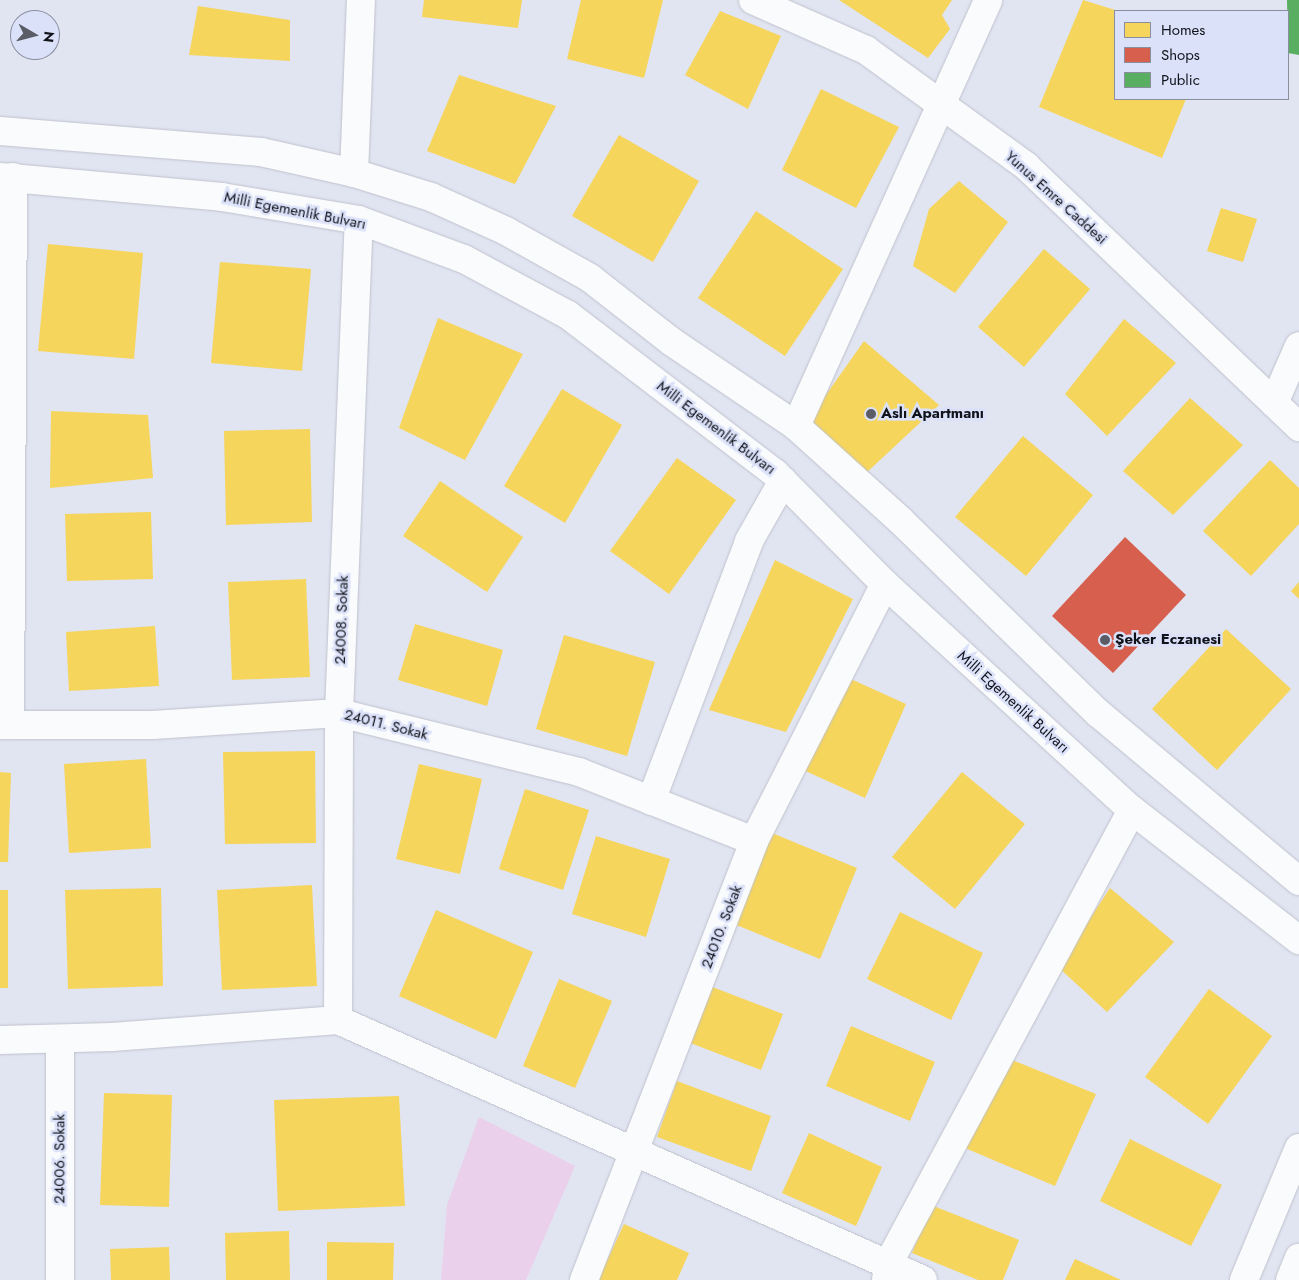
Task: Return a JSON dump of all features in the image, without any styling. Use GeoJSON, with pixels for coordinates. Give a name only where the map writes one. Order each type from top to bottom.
{"type":"FeatureCollection","features":[{"type":"Feature","properties":{"kind":"street"},"geometry":{"type":"LineString","coordinates":[[354,173],[361,0]]}},
{"type":"Feature","properties":{"kind":"street","name":"Yunus Emre Caddesi"},"geometry":{"type":"LineString","coordinates":[[753,0],[866,50],[1026,166],[1299,426]]}},
{"type":"Feature","properties":{"kind":"street"},"geometry":{"type":"LineString","coordinates":[[796,426],[988,0]]}},
{"type":"Feature","properties":{"kind":"street"},"geometry":{"type":"LineString","coordinates":[[0,131],[262,152],[354,173],[431,198],[481,220],[590,278],[672,342],[796,426],[1098,713],[1299,881]]}},
{"type":"Feature","properties":{"kind":"street"},"geometry":{"type":"LineString","coordinates":[[5,725],[6,177]]}},
{"type":"Feature","properties":{"kind":"street","name":"Milli Egemenlik Bulvarı"},"geometry":{"type":"LineString","coordinates":[[6,177],[222,197],[359,220],[464,259],[568,315],[783,481],[885,584],[1132,810],[1299,940]]}},
{"type":"Feature","properties":{"kind":"street","name":"24008. Sokak"},"geometry":{"type":"LineString","coordinates":[[338,1020],[338,713],[359,220]]}},
{"type":"Feature","properties":{"kind":"street"},"geometry":{"type":"LineString","coordinates":[[1274,403],[1299,346]]}},
{"type":"Feature","properties":{"kind":"street"},"geometry":{"type":"LineString","coordinates":[[651,801],[749,541],[783,481]]}},
{"type":"Feature","properties":{"kind":"street","name":"24010. Sokak"},"geometry":{"type":"LineString","coordinates":[[584,1280],[637,1152],[754,842],[885,584]]}},
{"type":"Feature","properties":{"kind":"street","name":"24011. Sokak"},"geometry":{"type":"LineString","coordinates":[[5,725],[153,725],[338,713],[579,772],[754,842]]}},
{"type":"Feature","properties":{"kind":"street"},"geometry":{"type":"LineString","coordinates":[[887,1272],[1132,810]]}},
{"type":"Feature","properties":{"kind":"street"},"geometry":{"type":"LineString","coordinates":[[0,1040],[60,1039],[338,1020],[637,1152],[887,1272],[923,1280]]}},
{"type":"Feature","properties":{"kind":"street","name":"24006. Sokak"},"geometry":{"type":"LineString","coordinates":[[60,1039],[60,1280]]}},
{"type":"Feature","properties":{"kind":"street"},"geometry":{"type":"LineString","coordinates":[[1244,1280],[1299,1148]]}},
{"type":"Feature","properties":{"kind":"street"},"geometry":{"type":"LineString","coordinates":[[1290,1280],[1299,1258]]}},
{"type":"Feature","properties":{"kind":"shaded area"},"geometry":{"type":"Polygon","coordinates":[[[479,1117],[575,1166],[526,1280],[441,1280],[447,1205],[479,1117]]]}},
{"type":"Feature","properties":{"kind":"building: Homes"},"geometry":{"type":"Polygon","coordinates":[[[424,0],[522,0],[518,28],[422,17],[424,0]]]}},
{"type":"Feature","properties":{"kind":"building: Homes"},"geometry":{"type":"Polygon","coordinates":[[[581,0],[663,0],[644,78],[567,59],[581,0]]]}},
{"type":"Feature","properties":{"kind":"building: Homes"},"geometry":{"type":"Polygon","coordinates":[[[839,0],[952,0],[942,15],[950,29],[928,58],[839,0]]]}},
{"type":"Feature","properties":{"kind":"building: Homes"},"geometry":{"type":"Polygon","coordinates":[[[1083,0],[1115,10],[1114,100],[1186,100],[1162,158],[1039,107],[1083,0]]]}},
{"type":"Feature","properties":{"kind":"building: Homes"},"geometry":{"type":"Polygon","coordinates":[[[198,6],[290,20],[290,61],[189,55],[198,6]]]}},
{"type":"Feature","properties":{"kind":"building: Homes"},"geometry":{"type":"Polygon","coordinates":[[[720,11],[781,36],[748,109],[685,75],[720,11]]]}},
{"type":"Feature","properties":{"kind":"building: Homes"},"geometry":{"type":"Polygon","coordinates":[[[459,75],[556,106],[515,184],[427,151],[459,75]]]}},
{"type":"Feature","properties":{"kind":"building: Homes"},"geometry":{"type":"Polygon","coordinates":[[[821,89],[899,127],[856,208],[782,170],[821,89]]]}},
{"type":"Feature","properties":{"kind":"building: Homes"},"geometry":{"type":"Polygon","coordinates":[[[619,135],[699,181],[653,262],[572,216],[619,135]]]}},
{"type":"Feature","properties":{"kind":"building: Homes"},"geometry":{"type":"Polygon","coordinates":[[[959,181],[1008,222],[955,293],[913,266],[929,209],[959,181]]]}},
{"type":"Feature","properties":{"kind":"building: Homes"},"geometry":{"type":"Polygon","coordinates":[[[1221,208],[1257,219],[1243,262],[1207,251],[1221,208]]]}},
{"type":"Feature","properties":{"kind":"building: Homes"},"geometry":{"type":"Polygon","coordinates":[[[756,211],[843,269],[785,356],[698,298],[756,211]]]}},
{"type":"Feature","properties":{"kind":"building: Homes"},"geometry":{"type":"Polygon","coordinates":[[[48,244],[143,253],[134,359],[38,351],[48,244]]]}},
{"type":"Feature","properties":{"kind":"building: Homes"},"geometry":{"type":"Polygon","coordinates":[[[1044,249],[1090,289],[1024,367],[978,327],[1044,249]]]}},
{"type":"Feature","properties":{"kind":"building: Homes"},"geometry":{"type":"Polygon","coordinates":[[[220,262],[311,269],[302,371],[211,363],[220,262]]]}},
{"type":"Feature","properties":{"kind":"building: Homes"},"geometry":{"type":"Polygon","coordinates":[[[438,318],[523,354],[465,460],[399,428],[438,318]]]}},
{"type":"Feature","properties":{"kind":"building: Homes"},"geometry":{"type":"Polygon","coordinates":[[[1124,319],[1176,363],[1107,436],[1065,394],[1124,319]]]}},
{"type":"Feature","properties":{"kind":"building: Homes","name":"Aslı Apartmanı"},"geometry":{"type":"Polygon","coordinates":[[[864,341],[939,405],[864,475],[806,423],[864,341]]]}},
{"type":"Feature","properties":{"kind":"building: Homes"},"geometry":{"type":"Polygon","coordinates":[[[562,389],[622,425],[565,523],[504,486],[562,389]]]}},
{"type":"Feature","properties":{"kind":"building: Homes"},"geometry":{"type":"Polygon","coordinates":[[[1190,398],[1243,445],[1173,515],[1123,471],[1190,398]]]}},
{"type":"Feature","properties":{"kind":"building: Homes"},"geometry":{"type":"Polygon","coordinates":[[[51,411],[148,415],[153,478],[50,488],[51,411]]]}},
{"type":"Feature","properties":{"kind":"building: Homes"},"geometry":{"type":"Polygon","coordinates":[[[310,429],[312,522],[226,525],[224,431],[310,429]]]}},
{"type":"Feature","properties":{"kind":"building: Homes"},"geometry":{"type":"Polygon","coordinates":[[[1023,436],[1093,495],[1026,576],[955,517],[1023,436]]]}},
{"type":"Feature","properties":{"kind":"building: Homes"},"geometry":{"type":"Polygon","coordinates":[[[677,458],[736,500],[669,594],[610,551],[677,458]]]}},
{"type":"Feature","properties":{"kind":"building: Homes"},"geometry":{"type":"Polygon","coordinates":[[[1270,460],[1299,488],[1299,524],[1251,576],[1203,531],[1270,460]]]}},
{"type":"Feature","properties":{"kind":"building: Homes"},"geometry":{"type":"Polygon","coordinates":[[[440,481],[523,537],[487,592],[403,536],[440,481]]]}},
{"type":"Feature","properties":{"kind":"building: Homes"},"geometry":{"type":"Polygon","coordinates":[[[151,512],[153,579],[67,581],[65,514],[151,512]]]}},
{"type":"Feature","properties":{"kind":"building: Homes"},"geometry":{"type":"Polygon","coordinates":[[[775,560],[853,599],[786,732],[709,710],[775,560]]]}},
{"type":"Feature","properties":{"kind":"building: Homes"},"geometry":{"type":"Polygon","coordinates":[[[306,579],[310,677],[232,680],[228,582],[306,579]]]}},
{"type":"Feature","properties":{"kind":"building: Homes"},"geometry":{"type":"Polygon","coordinates":[[[1299,582],[1299,599],[1291,591],[1299,582]]]}},
{"type":"Feature","properties":{"kind":"building: Homes"},"geometry":{"type":"Polygon","coordinates":[[[415,624],[503,650],[487,706],[398,680],[415,624]]]}},
{"type":"Feature","properties":{"kind":"building: Homes"},"geometry":{"type":"Polygon","coordinates":[[[155,626],[159,686],[69,691],[66,632],[155,626]]]}},
{"type":"Feature","properties":{"kind":"building: Homes"},"geometry":{"type":"Polygon","coordinates":[[[1226,629],[1291,689],[1217,770],[1152,709],[1226,629]]]}},
{"type":"Feature","properties":{"kind":"building: Homes"},"geometry":{"type":"Polygon","coordinates":[[[564,635],[655,662],[627,756],[536,729],[564,635]]]}},
{"type":"Feature","properties":{"kind":"building: Homes"},"geometry":{"type":"Polygon","coordinates":[[[842,675],[906,704],[865,798],[801,769],[842,675]]]}},
{"type":"Feature","properties":{"kind":"building: Homes"},"geometry":{"type":"Polygon","coordinates":[[[315,751],[316,843],[225,844],[223,752],[315,751]]]}},
{"type":"Feature","properties":{"kind":"building: Homes"},"geometry":{"type":"Polygon","coordinates":[[[146,759],[151,848],[69,853],[64,764],[146,759]]]}},
{"type":"Feature","properties":{"kind":"building: Homes"},"geometry":{"type":"Polygon","coordinates":[[[419,764],[482,779],[460,874],[396,859],[419,764]]]}},
{"type":"Feature","properties":{"kind":"building: Homes"},"geometry":{"type":"Polygon","coordinates":[[[0,772],[11,773],[8,862],[0,862],[0,772]]]}},
{"type":"Feature","properties":{"kind":"building: Homes"},"geometry":{"type":"Polygon","coordinates":[[[962,772],[1025,824],[955,909],[892,857],[962,772]]]}},
{"type":"Feature","properties":{"kind":"building: Homes"},"geometry":{"type":"Polygon","coordinates":[[[525,789],[589,810],[563,890],[499,869],[525,789]]]}},
{"type":"Feature","properties":{"kind":"building: Homes"},"geometry":{"type":"Polygon","coordinates":[[[772,833],[857,868],[820,959],[734,924],[772,833]]]}},
{"type":"Feature","properties":{"kind":"building: Homes"},"geometry":{"type":"Polygon","coordinates":[[[596,836],[670,859],[646,937],[572,914],[596,836]]]}},
{"type":"Feature","properties":{"kind":"building: Homes"},"geometry":{"type":"Polygon","coordinates":[[[312,885],[317,986],[222,990],[217,890],[312,885]]]}},
{"type":"Feature","properties":{"kind":"building: Homes"},"geometry":{"type":"Polygon","coordinates":[[[161,888],[163,986],[68,989],[65,890],[161,888]]]}},
{"type":"Feature","properties":{"kind":"building: Homes"},"geometry":{"type":"Polygon","coordinates":[[[1110,888],[1174,942],[1107,1012],[1058,967],[1110,888]]]}},
{"type":"Feature","properties":{"kind":"building: Homes"},"geometry":{"type":"Polygon","coordinates":[[[0,890],[8,890],[8,988],[0,988],[0,890]]]}},
{"type":"Feature","properties":{"kind":"building: Homes"},"geometry":{"type":"Polygon","coordinates":[[[436,910],[533,952],[496,1039],[399,996],[436,910]]]}},
{"type":"Feature","properties":{"kind":"building: Homes"},"geometry":{"type":"Polygon","coordinates":[[[900,912],[983,953],[951,1020],[867,979],[900,912]]]}},
{"type":"Feature","properties":{"kind":"building: Homes"},"geometry":{"type":"Polygon","coordinates":[[[559,979],[612,1001],[575,1088],[523,1066],[559,979]]]}},
{"type":"Feature","properties":{"kind":"building: Homes"},"geometry":{"type":"Polygon","coordinates":[[[707,985],[783,1014],[761,1070],[685,1041],[707,985]]]}},
{"type":"Feature","properties":{"kind":"building: Homes"},"geometry":{"type":"Polygon","coordinates":[[[1209,989],[1272,1036],[1208,1124],[1145,1077],[1209,989]]]}},
{"type":"Feature","properties":{"kind":"building: Homes"},"geometry":{"type":"Polygon","coordinates":[[[851,1026],[935,1062],[910,1121],[826,1086],[851,1026]]]}},
{"type":"Feature","properties":{"kind":"building: Homes"},"geometry":{"type":"Polygon","coordinates":[[[1012,1060],[1096,1094],[1055,1186],[965,1148],[1012,1060]]]}},
{"type":"Feature","properties":{"kind":"building: Homes"},"geometry":{"type":"Polygon","coordinates":[[[677,1081],[771,1116],[751,1171],[657,1137],[677,1081]]]}},
{"type":"Feature","properties":{"kind":"building: Homes"},"geometry":{"type":"Polygon","coordinates":[[[104,1093],[172,1095],[169,1207],[100,1205],[104,1093]]]}},
{"type":"Feature","properties":{"kind":"building: Homes"},"geometry":{"type":"Polygon","coordinates":[[[399,1096],[405,1206],[278,1211],[274,1100],[399,1096]]]}},
{"type":"Feature","properties":{"kind":"building: Homes"},"geometry":{"type":"Polygon","coordinates":[[[809,1133],[882,1167],[856,1226],[782,1193],[809,1133]]]}},
{"type":"Feature","properties":{"kind":"building: Homes"},"geometry":{"type":"Polygon","coordinates":[[[1130,1139],[1222,1185],[1191,1246],[1100,1201],[1130,1139]]]}},
{"type":"Feature","properties":{"kind":"building: Homes"},"geometry":{"type":"Polygon","coordinates":[[[931,1205],[1019,1240],[1003,1280],[978,1280],[912,1253],[931,1205]]]}},
{"type":"Feature","properties":{"kind":"building: Homes"},"geometry":{"type":"Polygon","coordinates":[[[624,1224],[689,1253],[677,1280],[598,1280],[624,1224]]]}},
{"type":"Feature","properties":{"kind":"building: Homes"},"geometry":{"type":"Polygon","coordinates":[[[289,1231],[290,1280],[226,1280],[225,1233],[289,1231]]]}},
{"type":"Feature","properties":{"kind":"building: Homes"},"geometry":{"type":"Polygon","coordinates":[[[327,1242],[394,1243],[393,1280],[327,1280],[327,1242]]]}},
{"type":"Feature","properties":{"kind":"building: Homes"},"geometry":{"type":"Polygon","coordinates":[[[169,1247],[170,1280],[111,1280],[110,1249],[169,1247]]]}},
{"type":"Feature","properties":{"kind":"building: Homes"},"geometry":{"type":"Polygon","coordinates":[[[1075,1259],[1121,1280],[1065,1280],[1075,1259]]]}},
{"type":"Feature","properties":{"kind":"building: Shops"},"geometry":{"type":"Polygon","coordinates":[[[1125,537],[1186,595],[1113,673],[1052,616],[1125,537]]]}},
{"type":"Feature","properties":{"kind":"building: Public"},"geometry":{"type":"Polygon","coordinates":[[[1287,0],[1299,0],[1299,55],[1289,53],[1289,10],[1287,10],[1287,0]]]}},
{"type":"Feature","properties":{"kind":"place","name":"Aslı Apartmanı"},"geometry":{"type":"Point","coordinates":[871,414]}},
{"type":"Feature","properties":{"kind":"place","name":"Şeker Eczanesi"},"geometry":{"type":"Point","coordinates":[1105,640]}}]}
